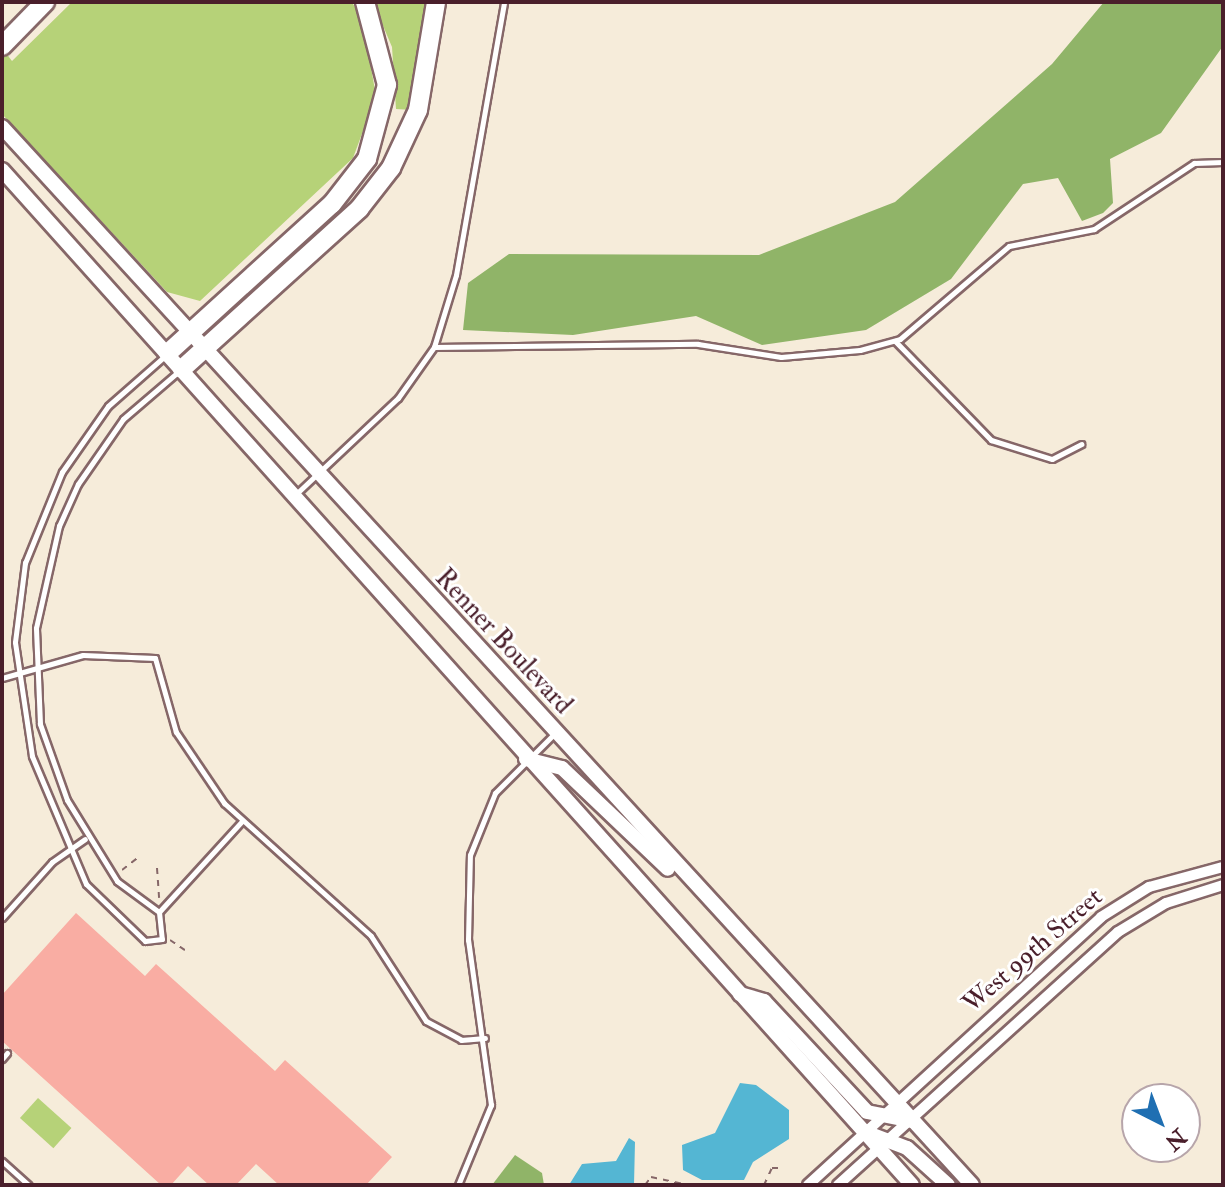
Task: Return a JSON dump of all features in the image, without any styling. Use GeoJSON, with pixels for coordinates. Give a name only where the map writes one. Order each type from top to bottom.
{"type":"FeatureCollection","features":[{"type":"Feature","properties":{"kind":"highway"},"geometry":{"type":"LineString","coordinates":[[7,41],[45,2]]}},
{"type":"Feature","properties":{"kind":"highway"},"geometry":{"type":"LineString","coordinates":[[168,353],[332,204],[367,159],[387,85],[365,2]]}},
{"type":"Feature","properties":{"kind":"highway"},"geometry":{"type":"LineString","coordinates":[[182,369],[206,351],[359,209],[391,168],[418,110],[436,2]]}},
{"type":"Feature","properties":{"kind":"main road","name":"Renner Boulevard"},"geometry":{"type":"LineString","coordinates":[[2,127],[894,1105],[913,1121],[972,1185]]}},
{"type":"Feature","properties":{"kind":"main road"},"geometry":{"type":"LineString","coordinates":[[2,170],[295,495],[526,759],[864,1131],[948,1185]]}},
{"type":"Feature","properties":{"kind":"main road"},"geometry":{"type":"LineString","coordinates":[[526,759],[562,768],[714,908]]}},
{"type":"Feature","properties":{"kind":"main road"},"geometry":{"type":"LineString","coordinates":[[738,993],[764,1001],[867,1112],[913,1121]]}},
{"type":"Feature","properties":{"kind":"main road"},"geometry":{"type":"LineString","coordinates":[[883,1144],[912,1185]]}},
{"type":"Feature","properties":{"kind":"street","name":"West 99th Street"},"geometry":{"type":"LineString","coordinates":[[808,1185],[864,1131],[1116,906],[1158,883],[1223,867]]}},
{"type":"Feature","properties":{"kind":"street","name":"West 99th Street"},"geometry":{"type":"LineString","coordinates":[[838,1185],[913,1121],[1118,932],[1166,903],[1223,885]]}},
{"type":"Feature","properties":{"kind":"lane"},"geometry":{"type":"LineString","coordinates":[[295,495],[319,477],[398,398],[434,347],[456,275],[504,2]]}},
{"type":"Feature","properties":{"kind":"lane"},"geometry":{"type":"LineString","coordinates":[[434,347],[698,344],[781,357],[894,340],[1009,246],[1094,229],[1194,163],[1223,162]]}},
{"type":"Feature","properties":{"kind":"lane"},"geometry":{"type":"LineString","coordinates":[[894,340],[991,440],[1052,459],[1081,444]]}},
{"type":"Feature","properties":{"kind":"lane"},"geometry":{"type":"LineString","coordinates":[[168,353],[108,406],[46,505],[25,563],[16,670],[32,756],[71,847],[97,899],[145,941],[163,935],[159,912],[117,881],[85,839],[50,759],[35,664],[40,595],[78,484],[123,419],[182,369]]}},
{"type":"Feature","properties":{"kind":"lane"},"geometry":{"type":"LineString","coordinates":[[2,678],[35,664],[116,652],[155,658],[190,759],[242,821],[371,936],[426,1021],[461,1040],[485,1038]]}},
{"type":"Feature","properties":{"kind":"lane"},"geometry":{"type":"LineString","coordinates":[[458,1185],[491,1105],[485,1038],[468,940],[470,855],[495,793],[555,733]]}},
{"type":"Feature","properties":{"kind":"lane"},"geometry":{"type":"LineString","coordinates":[[159,912],[242,821]]}},
{"type":"Feature","properties":{"kind":"lane"},"geometry":{"type":"LineString","coordinates":[[2,918],[71,847],[85,839]]}},
{"type":"Feature","properties":{"kind":"lane"},"geometry":{"type":"LineString","coordinates":[[2,1059],[7,1053]]}},
{"type":"Feature","properties":{"kind":"lane"},"geometry":{"type":"LineString","coordinates":[[2,1161],[29,1185]]}},
{"type":"Feature","properties":{"kind":"path"},"geometry":{"type":"LineString","coordinates":[[157,868],[159,912]]}},
{"type":"Feature","properties":{"kind":"path"},"geometry":{"type":"LineString","coordinates":[[163,935],[185,950]]}},
{"type":"Feature","properties":{"kind":"path"},"geometry":{"type":"LineString","coordinates":[[757,1185],[763,1184],[781,1168]]}},
{"type":"Feature","properties":{"kind":"path"},"geometry":{"type":"LineString","coordinates":[[645,1185],[651,1177],[688,1185]]}},
{"type":"Feature","properties":{"kind":"green space"},"geometry":{"type":"Polygon","coordinates":[[[72,2],[352,2],[363,22],[376,96],[353,158],[200,301],[167,292],[2,114],[2,48],[12,61],[72,2]]]}},
{"type":"Feature","properties":{"kind":"green space"},"geometry":{"type":"Polygon","coordinates":[[[373,2],[432,2],[413,110],[396,109],[392,47],[373,2]]]}},
{"type":"Feature","properties":{"kind":"green space"},"geometry":{"type":"Polygon","coordinates":[[[1104,2],[1223,2],[1223,46],[1161,133],[1110,159],[1113,203],[1103,213],[1082,221],[1058,178],[1023,184],[951,279],[866,330],[762,345],[696,316],[573,335],[463,330],[468,283],[509,254],[759,255],[895,202],[1052,64],[1104,2]]]}},
{"type":"Feature","properties":{"kind":"green space"},"geometry":{"type":"Polygon","coordinates":[[[38,1098],[71,1128],[53,1148],[20,1118],[38,1098]]]}},
{"type":"Feature","properties":{"kind":"green space"},"geometry":{"type":"Polygon","coordinates":[[[515,1155],[542,1173],[544,1185],[492,1185],[515,1155]]]}},
{"type":"Feature","properties":{"kind":"water"},"geometry":{"type":"Polygon","coordinates":[[[740,1083],[756,1085],[789,1110],[789,1139],[753,1162],[744,1180],[702,1180],[683,1170],[682,1145],[715,1133],[740,1083]]]}},
{"type":"Feature","properties":{"kind":"water"},"geometry":{"type":"Polygon","coordinates":[[[629,1138],[635,1142],[634,1185],[569,1185],[582,1164],[616,1161],[629,1138]]]}},
{"type":"Feature","properties":{"kind":"building"},"geometry":{"type":"Polygon","coordinates":[[[76,913],[145,976],[156,964],[275,1071],[285,1060],[392,1157],[366,1185],[279,1185],[256,1164],[236,1185],[209,1185],[188,1166],[171,1185],[161,1185],[2,1041],[2,995],[76,913]]]}}]}
